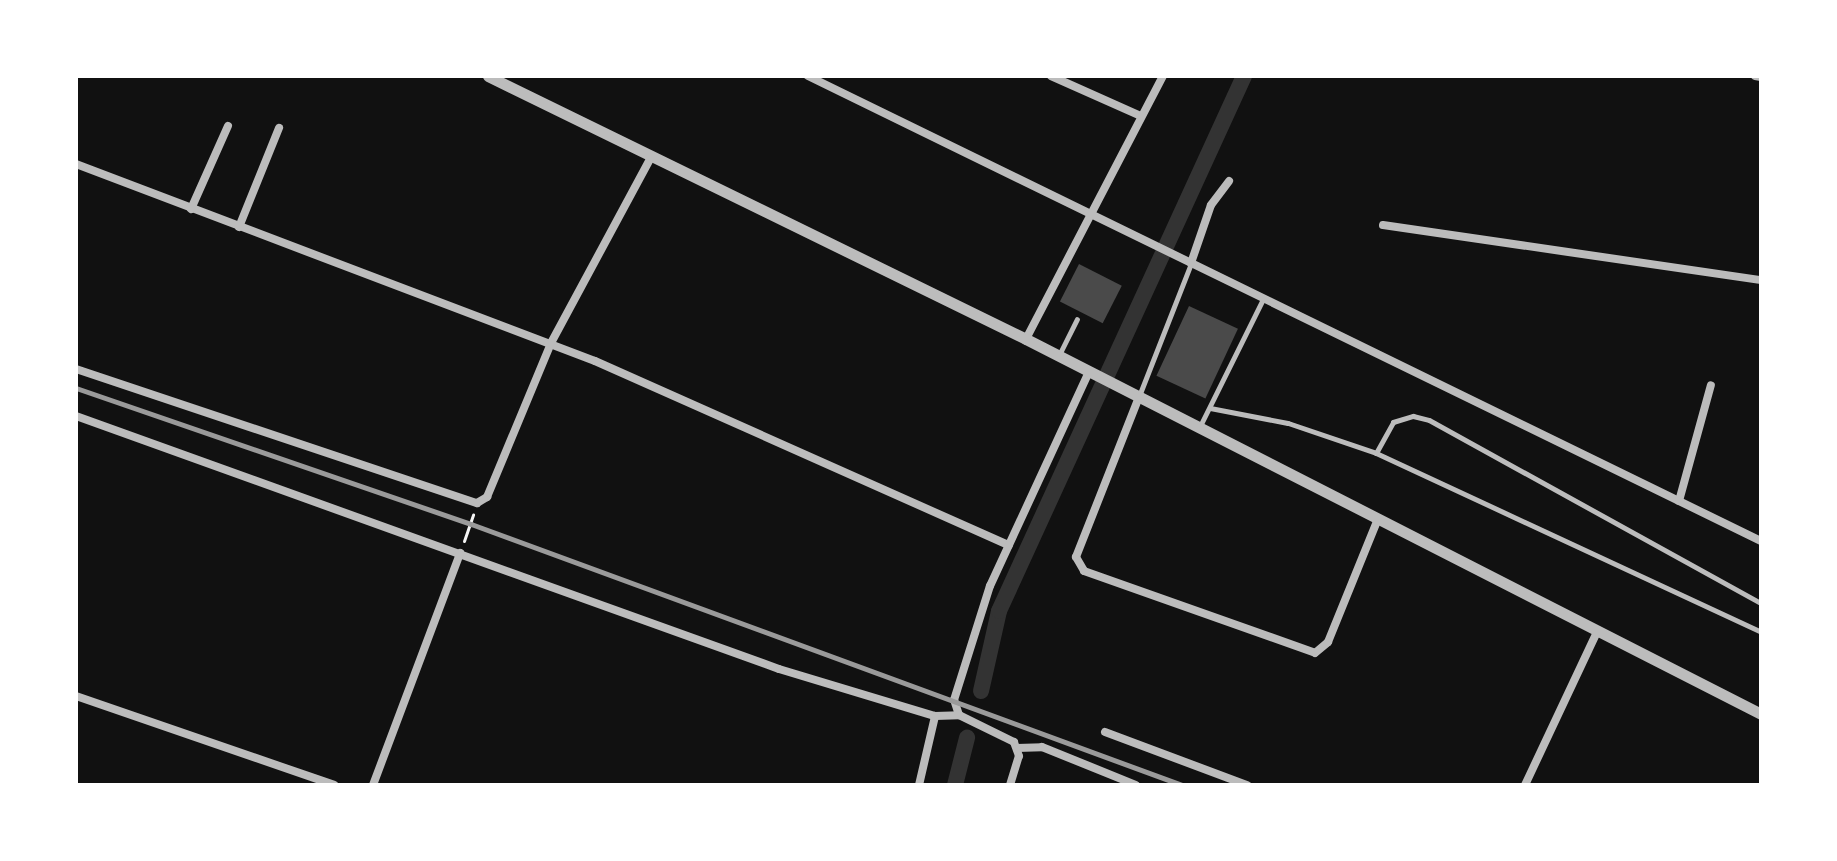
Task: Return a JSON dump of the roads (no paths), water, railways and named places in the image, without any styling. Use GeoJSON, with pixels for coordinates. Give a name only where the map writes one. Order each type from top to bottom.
{"type":"FeatureCollection","features":[{"type":"Feature","properties":{"kind":"street"},"geometry":{"type":"LineString","coordinates":[[488,76],[650,159],[1026,339],[1761,714]]}},
{"type":"Feature","properties":{"kind":"street"},"geometry":{"type":"LineString","coordinates":[[808,76],[1090,218],[1264,297],[1761,541]]}},
{"type":"Feature","properties":{"kind":"street"},"geometry":{"type":"LineString","coordinates":[[1051,76],[1141,116]]}},
{"type":"Feature","properties":{"kind":"street"},"geometry":{"type":"LineString","coordinates":[[1026,339],[1163,76]]}},
{"type":"Feature","properties":{"kind":"street"},"geometry":{"type":"LineString","coordinates":[[1755,76],[1761,77]]}},
{"type":"Feature","properties":{"kind":"street"},"geometry":{"type":"LineString","coordinates":[[191,209],[228,126]]}},
{"type":"Feature","properties":{"kind":"street"},"geometry":{"type":"LineString","coordinates":[[239,227],[279,128]]}},
{"type":"Feature","properties":{"kind":"street"},"geometry":{"type":"LineString","coordinates":[[76,369],[477,503],[487,497],[551,343],[650,159]]}},
{"type":"Feature","properties":{"kind":"street"},"geometry":{"type":"LineString","coordinates":[[76,164],[551,343],[1009,545]]}},
{"type":"Feature","properties":{"kind":"street"},"geometry":{"type":"LineString","coordinates":[[1191,263],[1211,205],[1229,181]]}},
{"type":"Feature","properties":{"kind":"street"},"geometry":{"type":"LineString","coordinates":[[1383,225],[1761,280]]}},
{"type":"Feature","properties":{"kind":"street"},"geometry":{"type":"LineString","coordinates":[[959,715],[954,700],[963,663],[1009,545],[1089,372]]}},
{"type":"Feature","properties":{"kind":"street"},"geometry":{"type":"LineString","coordinates":[[1679,501],[1711,385]]}},
{"type":"Feature","properties":{"kind":"street"},"geometry":{"type":"LineString","coordinates":[[1139,397],[1076,557],[1084,571],[1315,653],[1328,642],[1378,519]]}},
{"type":"Feature","properties":{"kind":"street"},"geometry":{"type":"LineString","coordinates":[[76,416],[779,669],[935,716],[959,715],[1006,736],[1017,748],[1042,747],[1136,785]]}},
{"type":"Feature","properties":{"kind":"street"},"geometry":{"type":"LineString","coordinates":[[373,785],[460,553]]}},
{"type":"Feature","properties":{"kind":"street"},"geometry":{"type":"LineString","coordinates":[[1525,785],[1598,630]]}},
{"type":"Feature","properties":{"kind":"street"},"geometry":{"type":"LineString","coordinates":[[76,696],[334,785]]}},
{"type":"Feature","properties":{"kind":"street"},"geometry":{"type":"LineString","coordinates":[[919,785],[935,716]]}},
{"type":"Feature","properties":{"kind":"street"},"geometry":{"type":"LineString","coordinates":[[1105,732],[1247,785]]}},
{"type":"Feature","properties":{"kind":"street"},"geometry":{"type":"LineString","coordinates":[[1010,785],[1017,748]]}},
{"type":"Feature","properties":{"kind":"lane"},"geometry":{"type":"LineString","coordinates":[[1139,397],[1191,263]]}},
{"type":"Feature","properties":{"kind":"lane"},"geometry":{"type":"LineString","coordinates":[[1199,429],[1264,297]]}},
{"type":"Feature","properties":{"kind":"lane"},"geometry":{"type":"LineString","coordinates":[[1058,356],[1077,319]]}},
{"type":"Feature","properties":{"kind":"lane"},"geometry":{"type":"LineString","coordinates":[[1210,408],[1288,423],[1376,453],[1761,632]]}},
{"type":"Feature","properties":{"kind":"lane"},"geometry":{"type":"LineString","coordinates":[[1376,453],[1393,422],[1413,416],[1429,420],[1761,603]]}},
{"type":"Feature","properties":{"kind":"waterway"},"geometry":{"type":"LineString","coordinates":[[981,691],[999,611],[1244,76]]}},
{"type":"Feature","properties":{"kind":"waterway"},"geometry":{"type":"LineString","coordinates":[[955,785],[967,738]]}},
{"type":"Feature","properties":{"kind":"railway"},"geometry":{"type":"LineString","coordinates":[[76,388],[471,524],[1182,785]]}}]}
